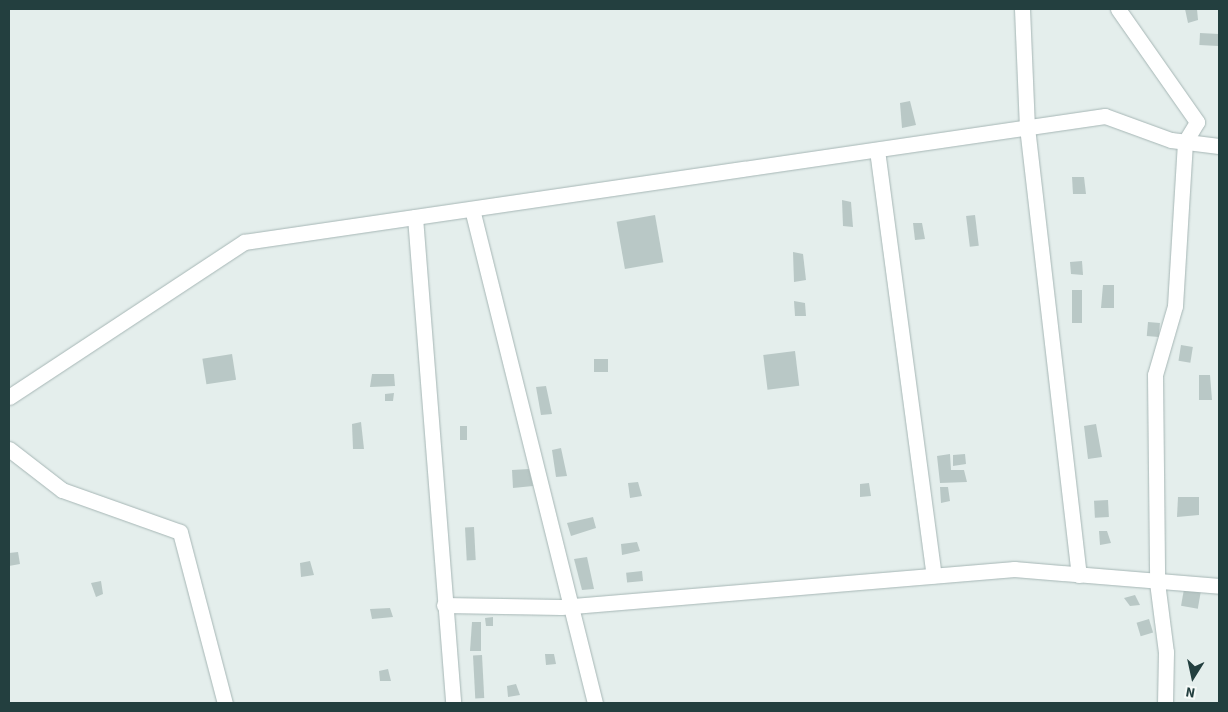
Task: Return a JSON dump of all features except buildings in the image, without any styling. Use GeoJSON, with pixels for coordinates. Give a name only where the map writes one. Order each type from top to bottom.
{"type":"FeatureCollection","features":[{"type":"Feature","properties":{"kind":"street"},"geometry":{"type":"LineString","coordinates":[[1022,9],[1027,127],[1079,575]]}},
{"type":"Feature","properties":{"kind":"street"},"geometry":{"type":"LineString","coordinates":[[1118,9],[1197,122],[1185,142],[1175,306],[1155,376],[1157,582],[1166,652],[1165,703]]}},
{"type":"Feature","properties":{"kind":"street"},"geometry":{"type":"LineString","coordinates":[[9,397],[244,242],[1105,116],[1185,142],[1219,146]]}},
{"type":"Feature","properties":{"kind":"street"},"geometry":{"type":"LineString","coordinates":[[877,150],[934,575]]}},
{"type":"Feature","properties":{"kind":"street"},"geometry":{"type":"LineString","coordinates":[[472,209],[595,703]]}},
{"type":"Feature","properties":{"kind":"street"},"geometry":{"type":"LineString","coordinates":[[415,217],[453,703]]}},
{"type":"Feature","properties":{"kind":"street"},"geometry":{"type":"LineString","coordinates":[[9,449],[62,490],[180,532],[225,703]]}},
{"type":"Feature","properties":{"kind":"street"},"geometry":{"type":"LineString","coordinates":[[444,605],[571,606],[1014,569],[1219,586]]}}]}
